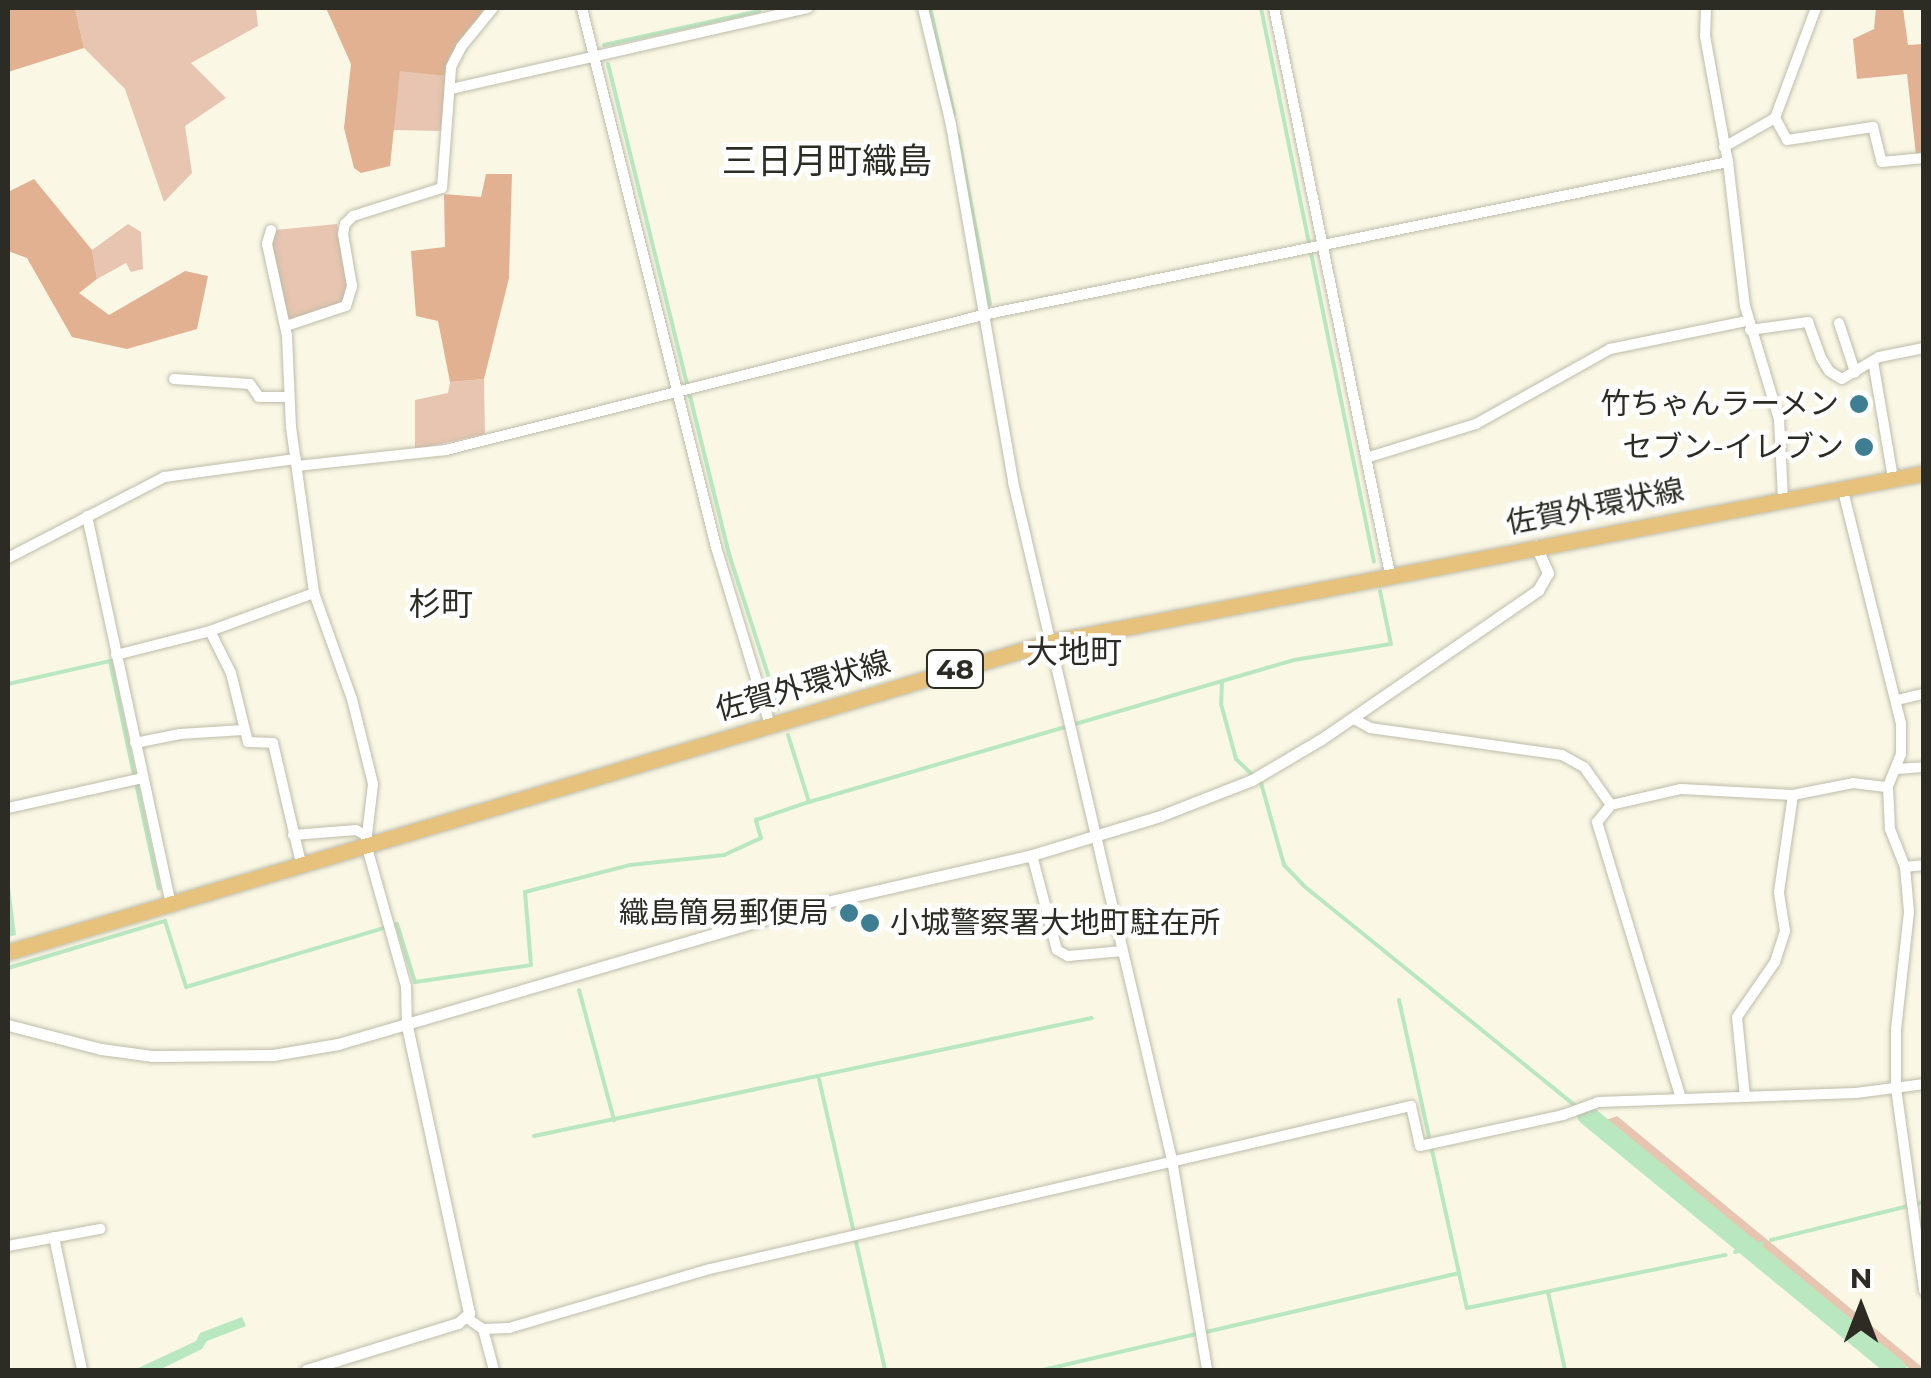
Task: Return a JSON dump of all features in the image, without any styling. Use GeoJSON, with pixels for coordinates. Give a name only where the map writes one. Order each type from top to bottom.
{"type":"FeatureCollection","features":[{"type":"Feature","properties":{"kind":"main road","name":"佐賀外環状線"},"geometry":{"type":"LineString","coordinates":[[8,952],[301,864],[366,839],[1050,642],[1924,472]]}},
{"type":"Feature","properties":{"kind":"street"},"geometry":{"type":"LineString","coordinates":[[286,326],[346,306],[352,286],[344,234],[345,224],[353,216],[442,188],[452,67],[461,47],[494,8]]}},
{"type":"Feature","properties":{"kind":"street"},"geometry":{"type":"LineString","coordinates":[[582,8],[716,548],[770,724]]}},
{"type":"Feature","properties":{"kind":"street"},"geometry":{"type":"LineString","coordinates":[[451,89],[765,12],[808,8]]}},
{"type":"Feature","properties":{"kind":"street"},"geometry":{"type":"LineString","coordinates":[[923,8],[950,125],[1013,482],[1112,890],[1172,1160],[1208,1370]]}},
{"type":"Feature","properties":{"kind":"street"},"geometry":{"type":"LineString","coordinates":[[1274,8],[1390,574]]}},
{"type":"Feature","properties":{"kind":"street"},"geometry":{"type":"LineString","coordinates":[[1706,8],[1710,72],[1728,162],[1749,326],[1779,418],[1783,498]]}},
{"type":"Feature","properties":{"kind":"street"},"geometry":{"type":"LineString","coordinates":[[1724,147],[1774,118],[1816,8]]}},
{"type":"Feature","properties":{"kind":"street"},"geometry":{"type":"LineString","coordinates":[[1774,118],[1786,140],[1874,127],[1882,162],[1924,158]]}},
{"type":"Feature","properties":{"kind":"street"},"geometry":{"type":"LineString","coordinates":[[8,558],[180,473],[446,450],[983,315],[1728,162]]}},
{"type":"Feature","properties":{"kind":"street"},"geometry":{"type":"LineString","coordinates":[[271,230],[267,244],[286,326],[289,397],[314,593],[352,699],[373,784],[366,839],[406,986],[407,1026],[469,1299],[467,1318]]}},
{"type":"Feature","properties":{"kind":"street"},"geometry":{"type":"LineString","coordinates":[[1366,458],[1476,424],[1610,350],[1749,326],[1808,322],[1829,371],[1842,379],[1873,361],[1924,348]]}},
{"type":"Feature","properties":{"kind":"street"},"geometry":{"type":"LineString","coordinates":[[1839,323],[1855,372]]}},
{"type":"Feature","properties":{"kind":"street"},"geometry":{"type":"LineString","coordinates":[[1873,361],[1892,478]]}},
{"type":"Feature","properties":{"kind":"street"},"geometry":{"type":"LineString","coordinates":[[174,379],[250,384],[258,398],[289,397]]}},
{"type":"Feature","properties":{"kind":"street"},"geometry":{"type":"LineString","coordinates":[[1842,487],[1898,700],[1903,738],[1888,787],[1890,829],[1905,868],[1908,939],[1896,1029],[1896,1088],[1924,1291]]}},
{"type":"Feature","properties":{"kind":"street"},"geometry":{"type":"LineString","coordinates":[[87,516],[170,903]]}},
{"type":"Feature","properties":{"kind":"street"},"geometry":{"type":"LineString","coordinates":[[8,1025],[102,1049],[218,1058],[322,1047],[407,1026],[814,905],[1032,855],[1096,836],[1256,778],[1354,720],[1538,590],[1548,573],[1536,546]]}},
{"type":"Feature","properties":{"kind":"street"},"geometry":{"type":"LineString","coordinates":[[116,655],[210,631],[314,593]]}},
{"type":"Feature","properties":{"kind":"street"},"geometry":{"type":"LineString","coordinates":[[210,631],[231,673],[248,742],[274,744],[301,864]]}},
{"type":"Feature","properties":{"kind":"street"},"geometry":{"type":"LineString","coordinates":[[1898,700],[1924,694]]}},
{"type":"Feature","properties":{"kind":"street"},"geometry":{"type":"LineString","coordinates":[[1354,720],[1370,728],[1562,755],[1584,767],[1610,805]]}},
{"type":"Feature","properties":{"kind":"street"},"geometry":{"type":"LineString","coordinates":[[135,743],[180,734],[242,730]]}},
{"type":"Feature","properties":{"kind":"street"},"geometry":{"type":"LineString","coordinates":[[1896,770],[1924,767]]}},
{"type":"Feature","properties":{"kind":"street"},"geometry":{"type":"LineString","coordinates":[[8,808],[142,778]]}},
{"type":"Feature","properties":{"kind":"street"},"geometry":{"type":"LineString","coordinates":[[1681,1099],[1597,822],[1610,805],[1708,788],[1793,795],[1854,783],[1888,787]]}},
{"type":"Feature","properties":{"kind":"street"},"geometry":{"type":"LineString","coordinates":[[1745,1097],[1737,1017],[1775,962],[1785,932],[1779,892],[1793,795]]}},
{"type":"Feature","properties":{"kind":"street"},"geometry":{"type":"LineString","coordinates":[[293,835],[356,830],[366,839]]}},
{"type":"Feature","properties":{"kind":"street"},"geometry":{"type":"LineString","coordinates":[[1032,855],[1057,950],[1068,956],[1123,951]]}},
{"type":"Feature","properties":{"kind":"street"},"geometry":{"type":"LineString","coordinates":[[1905,868],[1924,864]]}},
{"type":"Feature","properties":{"kind":"street"},"geometry":{"type":"LineString","coordinates":[[467,1318],[483,1329],[508,1328],[710,1270],[1411,1106],[1420,1146],[1563,1114],[1598,1102],[1745,1097],[1924,1084]]}},
{"type":"Feature","properties":{"kind":"street"},"geometry":{"type":"LineString","coordinates":[[8,1246],[100,1229]]}},
{"type":"Feature","properties":{"kind":"street"},"geometry":{"type":"LineString","coordinates":[[54,1237],[82,1370]]}},
{"type":"Feature","properties":{"kind":"street"},"geometry":{"type":"LineString","coordinates":[[306,1370],[467,1318]]}},
{"type":"Feature","properties":{"kind":"street"},"geometry":{"type":"LineString","coordinates":[[483,1329],[494,1370]]}},
{"type":"Feature","properties":{"kind":"shaded area"},"geometry":{"type":"Polygon","coordinates":[[[8,8],[75,8],[84,48],[8,72],[8,8]]]}},
{"type":"Feature","properties":{"kind":"shaded area"},"geometry":{"type":"Polygon","coordinates":[[[75,8],[256,8],[258,26],[191,63],[226,98],[185,126],[192,173],[164,202],[125,89],[84,48],[75,8]]]}},
{"type":"Feature","properties":{"kind":"shaded area"},"geometry":{"type":"Polygon","coordinates":[[[326,8],[485,8],[450,56],[445,76],[400,71],[390,166],[361,173],[354,168],[344,128],[351,64],[326,8]]]}},
{"type":"Feature","properties":{"kind":"shaded area"},"geometry":{"type":"Polygon","coordinates":[[[1876,8],[1903,8],[1908,45],[1923,44],[1923,154],[1916,155],[1907,74],[1857,79],[1853,39],[1874,29],[1876,8]]]}},
{"type":"Feature","properties":{"kind":"shaded area"},"geometry":{"type":"Polygon","coordinates":[[[400,70],[445,76],[443,131],[392,130],[400,70]]]}},
{"type":"Feature","properties":{"kind":"shaded area"},"geometry":{"type":"Polygon","coordinates":[[[486,174],[512,174],[509,278],[484,379],[450,382],[438,321],[416,316],[411,251],[445,247],[444,194],[481,197],[486,174]]]}},
{"type":"Feature","properties":{"kind":"shaded area"},"geometry":{"type":"Polygon","coordinates":[[[34,179],[92,250],[97,279],[79,293],[109,315],[185,271],[208,276],[197,329],[127,349],[72,337],[27,258],[8,251],[8,192],[34,179]]]}},
{"type":"Feature","properties":{"kind":"shaded area"},"geometry":{"type":"Polygon","coordinates":[[[128,224],[141,232],[143,269],[131,272],[126,263],[97,279],[92,250],[128,224]]]}},
{"type":"Feature","properties":{"kind":"shaded area"},"geometry":{"type":"Polygon","coordinates":[[[337,224],[348,289],[341,305],[287,322],[270,248],[275,230],[337,224]]]}},
{"type":"Feature","properties":{"kind":"shaded area"},"geometry":{"type":"Polygon","coordinates":[[[484,379],[485,434],[415,450],[415,400],[448,393],[450,382],[484,379]]]}},
{"type":"Feature","properties":{"kind":"shaded area"},"geometry":{"type":"Polygon","coordinates":[[[8,870],[16,935],[8,937],[8,870]]]}},
{"type":"Feature","properties":{"kind":"shaded area"},"geometry":{"type":"Polygon","coordinates":[[[1617,1116],[1923,1370],[1911,1370],[1606,1120],[1617,1116]]]}},
{"type":"Feature","properties":{"kind":"shaded area"},"geometry":{"type":"Polygon","coordinates":[[[242,1317],[246,1326],[207,1341],[202,1349],[159,1370],[134,1370],[196,1341],[200,1333],[242,1317]]]}},
{"type":"Feature","properties":{"kind":"waterway"},"geometry":{"type":"LineString","coordinates":[[930,8],[954,114]]}},
{"type":"Feature","properties":{"kind":"waterway"},"geometry":{"type":"LineString","coordinates":[[1261,8],[1374,562]]}},
{"type":"Feature","properties":{"kind":"waterway"},"geometry":{"type":"LineString","coordinates":[[604,45],[759,11]]}},
{"type":"Feature","properties":{"kind":"waterway"},"geometry":{"type":"LineString","coordinates":[[608,64],[729,554],[779,709]]}},
{"type":"Feature","properties":{"kind":"waterway"},"geometry":{"type":"LineString","coordinates":[[958,135],[990,304]]}},
{"type":"Feature","properties":{"kind":"waterway"},"geometry":{"type":"LineString","coordinates":[[8,968],[165,921],[186,987],[397,924],[415,982],[531,965],[525,892],[630,865],[724,855],[761,838],[756,820],[809,802],[1294,660],[1391,644],[1380,591]]}},
{"type":"Feature","properties":{"kind":"waterway"},"geometry":{"type":"LineString","coordinates":[[8,684],[110,661],[134,775]]}},
{"type":"Feature","properties":{"kind":"waterway"},"geometry":{"type":"LineString","coordinates":[[1222,681],[1221,704],[1236,759],[1261,783],[1284,865],[1304,886],[1587,1115]]}},
{"type":"Feature","properties":{"kind":"waterway"},"geometry":{"type":"LineString","coordinates":[[788,735],[809,802]]}},
{"type":"Feature","properties":{"kind":"waterway"},"geometry":{"type":"LineString","coordinates":[[136,783],[159,889]]}},
{"type":"Feature","properties":{"kind":"waterway"},"geometry":{"type":"LineString","coordinates":[[579,990],[614,1120]]}},
{"type":"Feature","properties":{"kind":"waterway"},"geometry":{"type":"LineString","coordinates":[[1399,1000],[1467,1308],[1726,1255]]}},
{"type":"Feature","properties":{"kind":"waterway"},"geometry":{"type":"LineString","coordinates":[[534,1136],[1092,1018]]}},
{"type":"Feature","properties":{"kind":"waterway"},"geometry":{"type":"LineString","coordinates":[[819,1079],[885,1370]]}},
{"type":"Feature","properties":{"kind":"waterway"},"geometry":{"type":"LineString","coordinates":[[1587,1115],[1897,1370]]}},
{"type":"Feature","properties":{"kind":"waterway"},"geometry":{"type":"LineString","coordinates":[[1771,1240],[1924,1202]]}},
{"type":"Feature","properties":{"kind":"waterway"},"geometry":{"type":"LineString","coordinates":[[1735,1252],[1762,1243]]}},
{"type":"Feature","properties":{"kind":"waterway"},"geometry":{"type":"LineString","coordinates":[[1206,1332],[1459,1273]]}},
{"type":"Feature","properties":{"kind":"waterway"},"geometry":{"type":"LineString","coordinates":[[1548,1292],[1565,1370]]}},
{"type":"Feature","properties":{"kind":"waterway"},"geometry":{"type":"LineString","coordinates":[[1043,1370],[1197,1334]]}},
{"type":"Feature","properties":{"kind":"place","name":"竹ちゃんラーメン"},"geometry":{"type":"Point","coordinates":[1859,404]}},
{"type":"Feature","properties":{"kind":"place","name":"セブン-イレブン"},"geometry":{"type":"Point","coordinates":[1864,447]}},
{"type":"Feature","properties":{"kind":"place","name":"織島簡易郵便局"},"geometry":{"type":"Point","coordinates":[849,913]}},
{"type":"Feature","properties":{"kind":"place","name":"小城警察署大地町駐在所"},"geometry":{"type":"Point","coordinates":[870,923]}},
{"type":"Feature","properties":{"kind":"district","name":"三日月町織島"},"geometry":{"type":"Point","coordinates":[827,161]}},
{"type":"Feature","properties":{"kind":"district","name":"杉町"},"geometry":{"type":"Point","coordinates":[441,604]}},
{"type":"Feature","properties":{"kind":"district","name":"大地町"},"geometry":{"type":"Point","coordinates":[1074,652]}}]}
